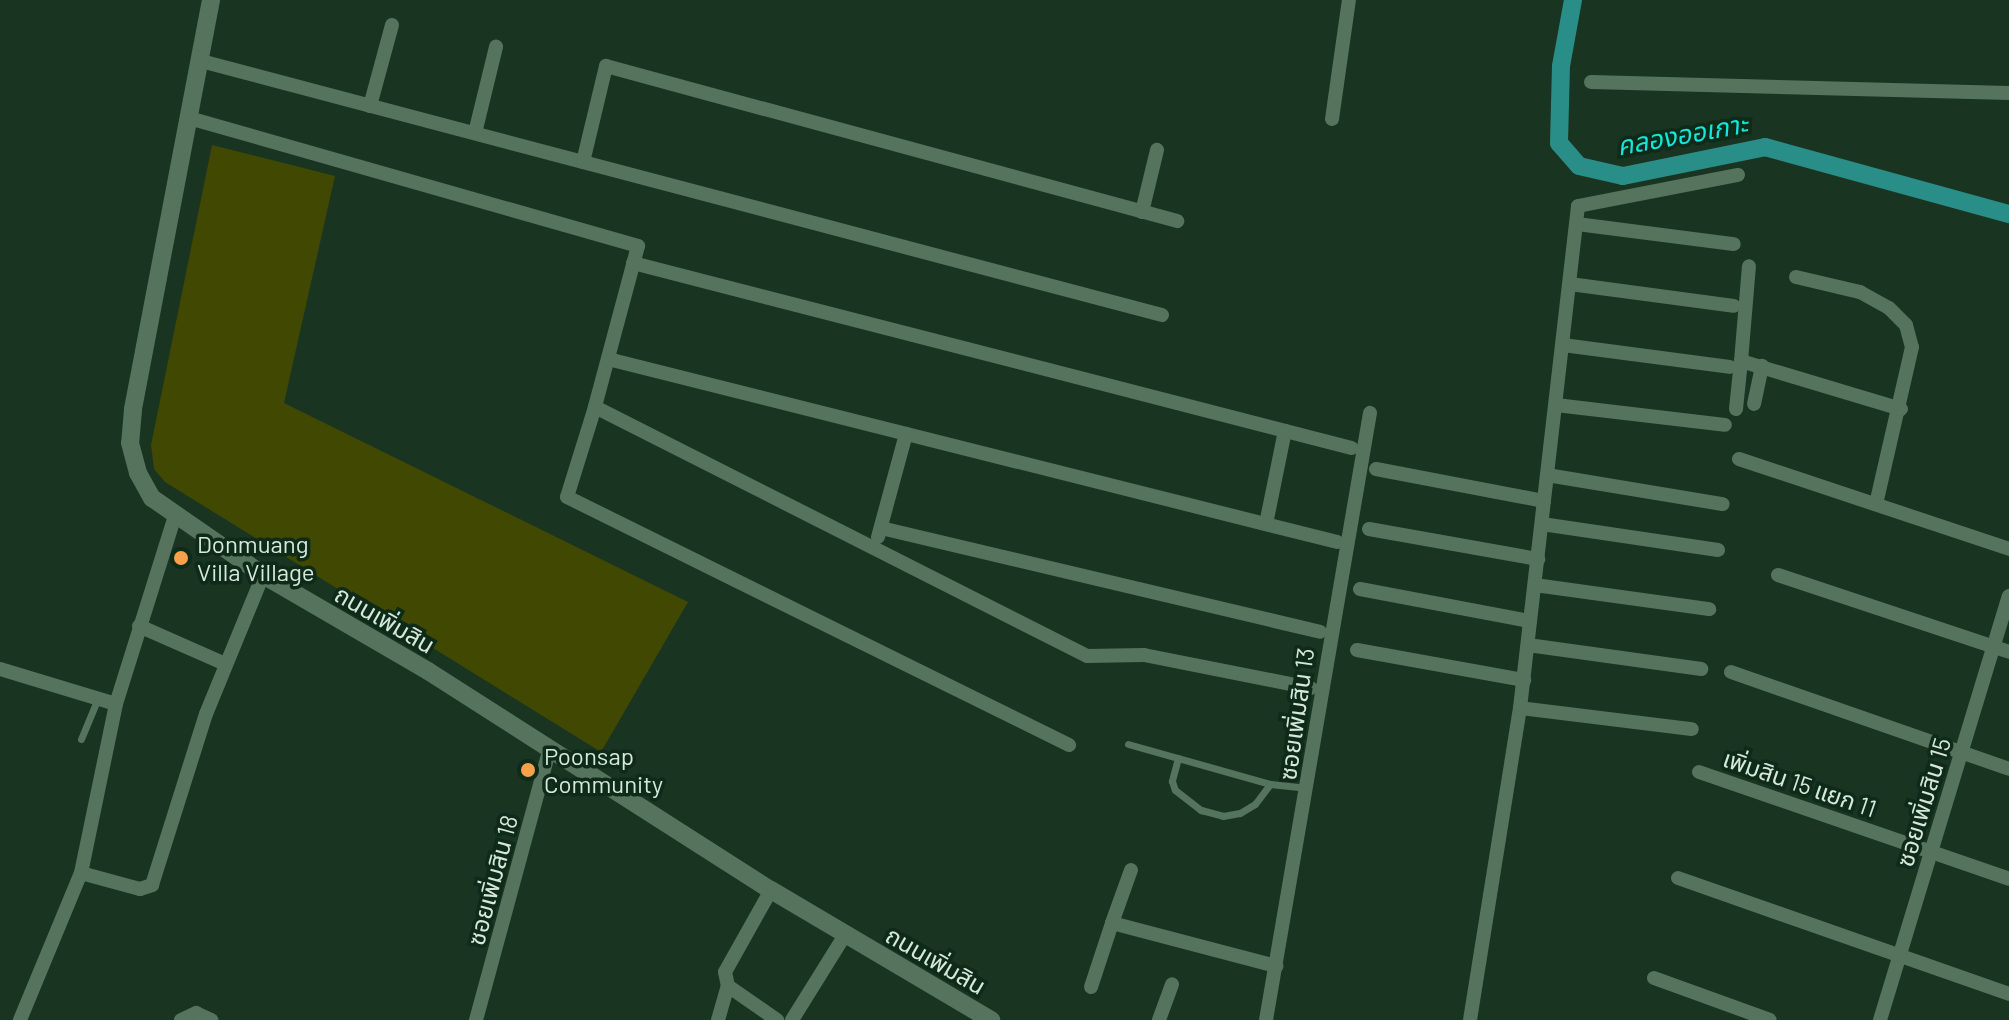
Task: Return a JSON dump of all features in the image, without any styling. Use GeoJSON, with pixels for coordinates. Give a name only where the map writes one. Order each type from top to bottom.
{"type":"FeatureCollection","features":[{"type":"Feature","properties":{"kind":"street","name":"ถนนเพิ่มสิน"},"geometry":{"type":"LineString","coordinates":[[211,0],[144,342],[130,443],[138,473],[152,498],[263,575],[428,671],[549,751],[978,1017]]}},
{"type":"Feature","properties":{"kind":"street"},"geometry":{"type":"LineString","coordinates":[[1332,119],[1349,0]]}},
{"type":"Feature","properties":{"kind":"street"},"geometry":{"type":"LineString","coordinates":[[370,106],[392,25]]}},
{"type":"Feature","properties":{"kind":"street"},"geometry":{"type":"LineString","coordinates":[[475,133],[496,47]]}},
{"type":"Feature","properties":{"kind":"street"},"geometry":{"type":"LineString","coordinates":[[201,61],[1162,315]]}},
{"type":"Feature","properties":{"kind":"street"},"geometry":{"type":"LineString","coordinates":[[583,162],[606,66],[1177,221]]}},
{"type":"Feature","properties":{"kind":"street"},"geometry":{"type":"LineString","coordinates":[[1591,82],[2009,93]]}},
{"type":"Feature","properties":{"kind":"street"},"geometry":{"type":"LineString","coordinates":[[189,118],[638,246],[595,407],[567,497],[1069,745]]}},
{"type":"Feature","properties":{"kind":"street"},"geometry":{"type":"LineString","coordinates":[[1142,212],[1157,150]]}},
{"type":"Feature","properties":{"kind":"street"},"geometry":{"type":"LineString","coordinates":[[1470,1020],[1524,680],[1578,206],[1738,175]]}},
{"type":"Feature","properties":{"kind":"street"},"geometry":{"type":"LineString","coordinates":[[1577,224],[1734,244]]}},
{"type":"Feature","properties":{"kind":"street"},"geometry":{"type":"LineString","coordinates":[[633,263],[1352,448]]}},
{"type":"Feature","properties":{"kind":"street"},"geometry":{"type":"LineString","coordinates":[[1736,409],[1736,364],[1749,266]]}},
{"type":"Feature","properties":{"kind":"street"},"geometry":{"type":"LineString","coordinates":[[1796,277],[1860,292],[1889,308],[1906,325],[1912,347],[1901,409],[1876,504]]}},
{"type":"Feature","properties":{"kind":"street"},"geometry":{"type":"LineString","coordinates":[[1570,284],[1734,306]]}},
{"type":"Feature","properties":{"kind":"street"},"geometry":{"type":"LineString","coordinates":[[1563,345],[1762,366],[1901,409]]}},
{"type":"Feature","properties":{"kind":"street"},"geometry":{"type":"LineString","coordinates":[[608,359],[1337,542]]}},
{"type":"Feature","properties":{"kind":"street"},"geometry":{"type":"LineString","coordinates":[[1754,404],[1762,366]]}},
{"type":"Feature","properties":{"kind":"street"},"geometry":{"type":"LineString","coordinates":[[1556,405],[1725,425]]}},
{"type":"Feature","properties":{"kind":"street"},"geometry":{"type":"LineString","coordinates":[[595,407],[1087,656],[1144,655],[1311,688]]}},
{"type":"Feature","properties":{"kind":"street","name":"ซอยเพิ่มสิน 13"},"geometry":{"type":"LineString","coordinates":[[1266,1020],[1308,788],[1311,739],[1370,413]]}},
{"type":"Feature","properties":{"kind":"street"},"geometry":{"type":"LineString","coordinates":[[1266,524],[1285,431]]}},
{"type":"Feature","properties":{"kind":"street"},"geometry":{"type":"LineString","coordinates":[[875,549],[906,434]]}},
{"type":"Feature","properties":{"kind":"street"},"geometry":{"type":"LineString","coordinates":[[1739,459],[2009,549]]}},
{"type":"Feature","properties":{"kind":"street"},"geometry":{"type":"LineString","coordinates":[[1376,469],[1544,501]]}},
{"type":"Feature","properties":{"kind":"street"},"geometry":{"type":"LineString","coordinates":[[1547,475],[1723,504]]}},
{"type":"Feature","properties":{"kind":"street"},"geometry":{"type":"LineString","coordinates":[[20,1020],[81,873],[116,704],[175,516]]}},
{"type":"Feature","properties":{"kind":"street"},"geometry":{"type":"LineString","coordinates":[[1542,524],[1718,550]]}},
{"type":"Feature","properties":{"kind":"street"},"geometry":{"type":"LineString","coordinates":[[881,528],[1320,632]]}},
{"type":"Feature","properties":{"kind":"street"},"geometry":{"type":"LineString","coordinates":[[1369,529],[1538,559]]}},
{"type":"Feature","properties":{"kind":"street"},"geometry":{"type":"LineString","coordinates":[[81,873],[140,889],[152,885],[225,664],[263,575]]}},
{"type":"Feature","properties":{"kind":"street"},"geometry":{"type":"LineString","coordinates":[[1778,575],[2009,652]]}},
{"type":"Feature","properties":{"kind":"street"},"geometry":{"type":"LineString","coordinates":[[1535,585],[1709,609]]}},
{"type":"Feature","properties":{"kind":"street"},"geometry":{"type":"LineString","coordinates":[[1360,589],[1530,621]]}},
{"type":"Feature","properties":{"kind":"street","name":"ซอยเพิ่มสิน 15"},"geometry":{"type":"LineString","coordinates":[[1880,1020],[2009,596]]}},
{"type":"Feature","properties":{"kind":"street"},"geometry":{"type":"LineString","coordinates":[[139,626],[225,664]]}},
{"type":"Feature","properties":{"kind":"street"},"geometry":{"type":"LineString","coordinates":[[1528,645],[1701,669]]}},
{"type":"Feature","properties":{"kind":"street"},"geometry":{"type":"LineString","coordinates":[[1357,650],[1524,680]]}},
{"type":"Feature","properties":{"kind":"street"},"geometry":{"type":"LineString","coordinates":[[0,669],[116,704]]}},
{"type":"Feature","properties":{"kind":"street"},"geometry":{"type":"LineString","coordinates":[[1731,672],[2009,769]]}},
{"type":"Feature","properties":{"kind":"street"},"geometry":{"type":"LineString","coordinates":[[1520,708],[1692,729]]}},
{"type":"Feature","properties":{"kind":"street","name":"ซอยเพิ่มสิน 18"},"geometry":{"type":"LineString","coordinates":[[476,1020],[549,751]]}},
{"type":"Feature","properties":{"kind":"street","name":"เพิ่มสิน 15 แยก 11"},"geometry":{"type":"LineString","coordinates":[[1699,772],[2009,879]]}},
{"type":"Feature","properties":{"kind":"street"},"geometry":{"type":"LineString","coordinates":[[1091,987],[1131,870]]}},
{"type":"Feature","properties":{"kind":"street"},"geometry":{"type":"LineString","coordinates":[[1678,878],[2009,994]]}},
{"type":"Feature","properties":{"kind":"street"},"geometry":{"type":"LineString","coordinates":[[718,1020],[728,986],[725,972],[729,959],[771,890]]}},
{"type":"Feature","properties":{"kind":"street"},"geometry":{"type":"LineString","coordinates":[[1112,923],[1276,966]]}},
{"type":"Feature","properties":{"kind":"street"},"geometry":{"type":"LineString","coordinates":[[792,1020],[845,935]]}},
{"type":"Feature","properties":{"kind":"street"},"geometry":{"type":"LineString","coordinates":[[1654,978],[1770,1020]]}},
{"type":"Feature","properties":{"kind":"street"},"geometry":{"type":"LineString","coordinates":[[1159,1020],[1172,984]]}},
{"type":"Feature","properties":{"kind":"street"},"geometry":{"type":"LineString","coordinates":[[728,986],[777,1020]]}},
{"type":"Feature","properties":{"kind":"street"},"geometry":{"type":"LineString","coordinates":[[181,1020],[196,1013],[211,1020]]}},
{"type":"Feature","properties":{"kind":"lane"},"geometry":{"type":"LineString","coordinates":[[81,739],[98,698]]}},
{"type":"Feature","properties":{"kind":"lane"},"geometry":{"type":"LineString","coordinates":[[1128,744],[1270,784],[1308,788]]}},
{"type":"Feature","properties":{"kind":"lane"},"geometry":{"type":"LineString","coordinates":[[1178,758],[1172,781],[1175,790],[1201,810],[1223,816],[1240,813],[1255,804],[1270,784]]}},
{"type":"Feature","properties":{"kind":"green space"},"geometry":{"type":"Polygon","coordinates":[[[212,145],[335,176],[284,403],[688,602],[601,752],[165,482],[154,469],[151,445],[212,145]]]}},
{"type":"Feature","properties":{"kind":"waterway","name":"คลองออเกาะ"},"geometry":{"type":"LineString","coordinates":[[1573,0],[1561,66],[1559,143],[1579,166],[1623,176],[1765,147],[2009,214]]}},
{"type":"Feature","properties":{"kind":"place","name":"Donmuang Villa Village"},"geometry":{"type":"Point","coordinates":[181,558]}},
{"type":"Feature","properties":{"kind":"place","name":"Poonsap Community"},"geometry":{"type":"Point","coordinates":[528,770]}}]}
